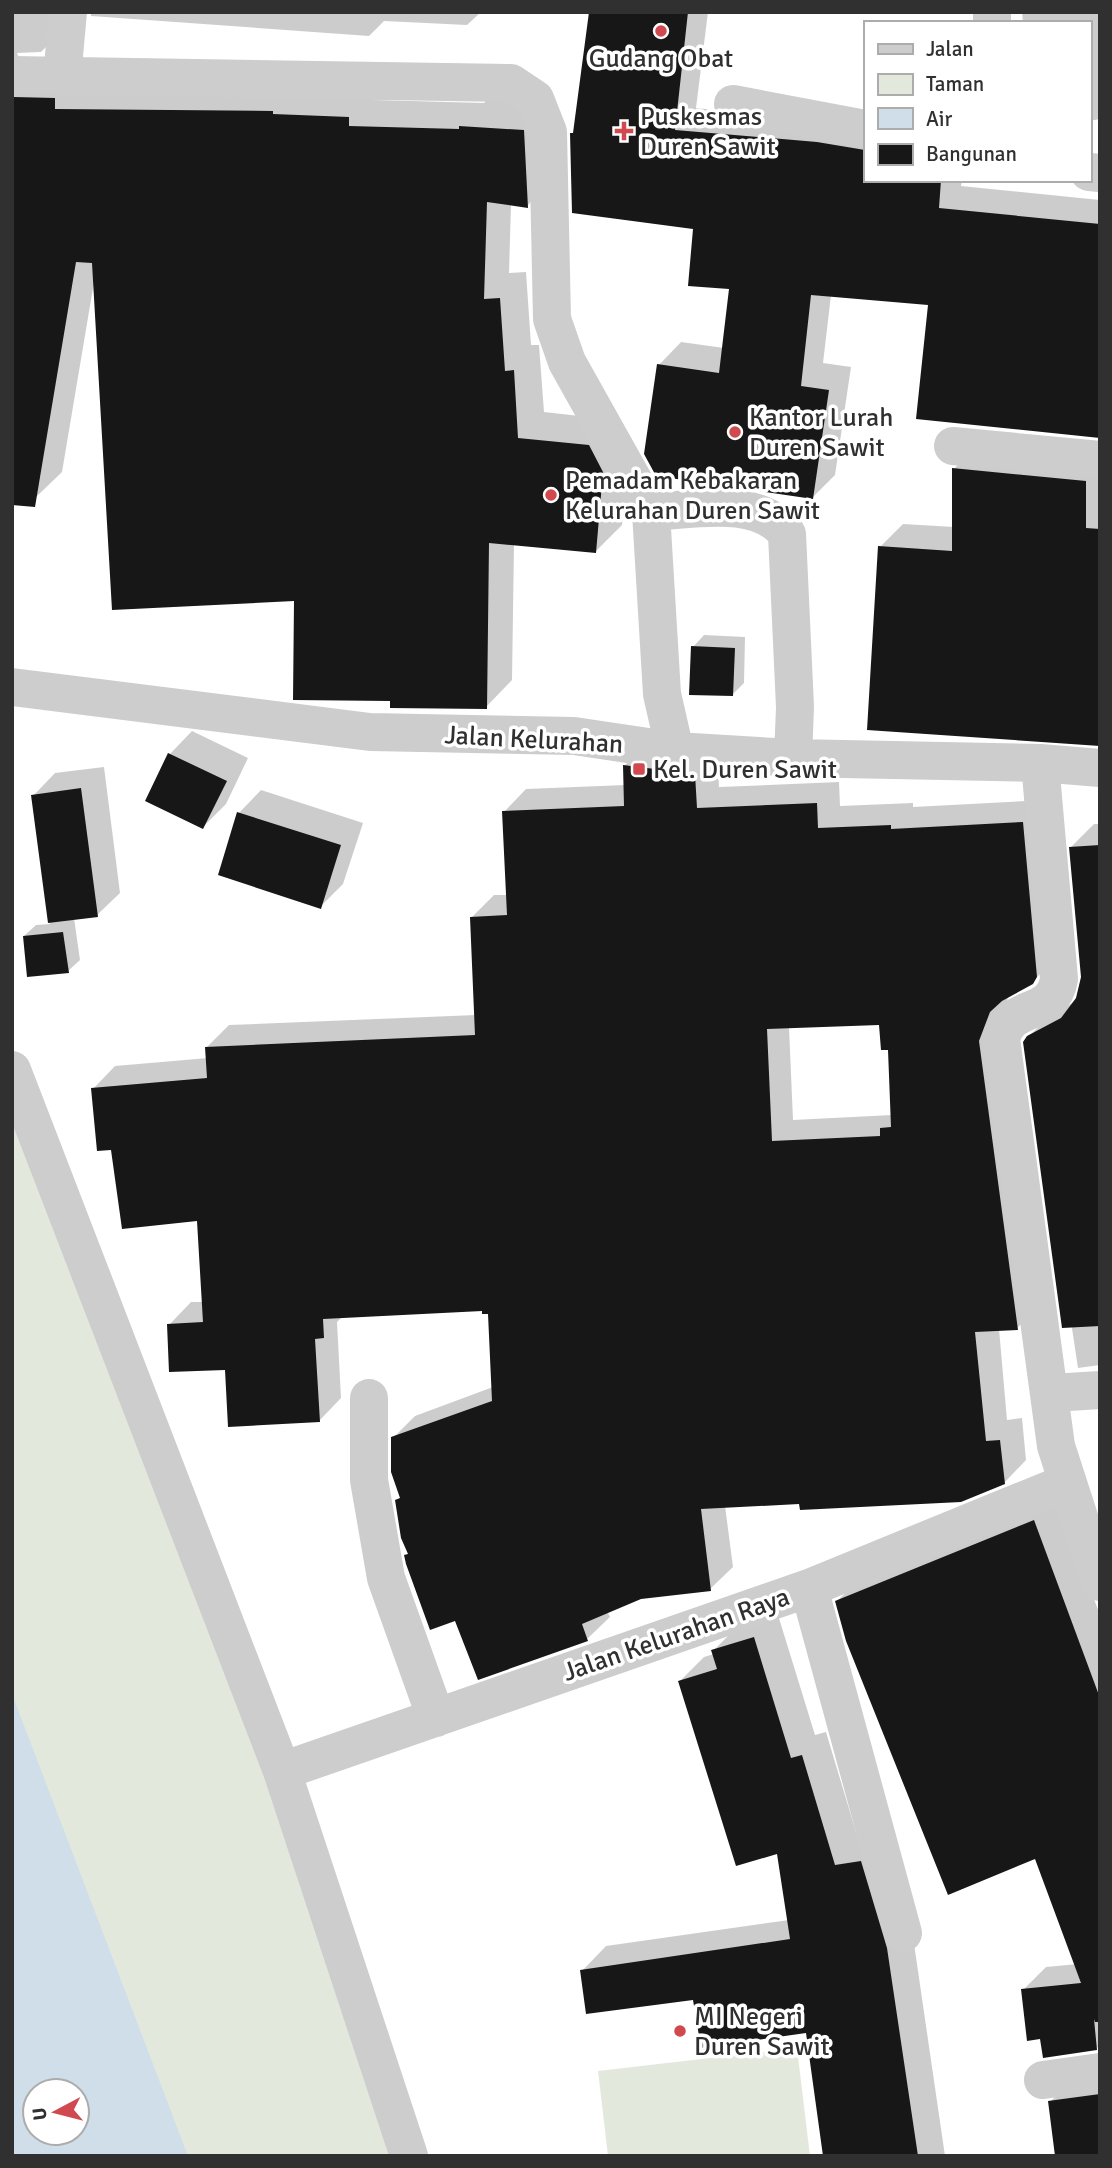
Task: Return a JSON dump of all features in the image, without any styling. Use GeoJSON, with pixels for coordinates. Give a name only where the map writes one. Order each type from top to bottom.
{"type":"FeatureCollection","features":[{"type":"Feature","properties":{"kind":"street"},"geometry":{"type":"LineString","coordinates":[[62,77],[68,12]]}},
{"type":"Feature","properties":{"kind":"street"},"geometry":{"type":"LineString","coordinates":[[12,75],[511,83],[535,99],[548,132],[552,319],[567,362],[651,512],[662,694],[676,751]]}},
{"type":"Feature","properties":{"kind":"street"},"geometry":{"type":"LineString","coordinates":[[733,104],[864,129]]}},
{"type":"Feature","properties":{"kind":"street"},"geometry":{"type":"LineString","coordinates":[[953,446],[1100,460]]}},
{"type":"Feature","properties":{"kind":"street"},"geometry":{"type":"LineString","coordinates":[[651,512],[739,509],[770,517],[779,522],[787,534],[795,707],[793,758]]}},
{"type":"Feature","properties":{"kind":"street","name":"Jalan Kelurahan"},"geometry":{"type":"LineString","coordinates":[[12,687],[370,732],[574,737],[676,751],[793,758],[1040,763],[1100,768]]}},
{"type":"Feature","properties":{"kind":"street"},"geometry":{"type":"LineString","coordinates":[[1040,763],[1059,979],[1057,992],[1049,1002],[1012,1018],[1005,1025],[1001,1039],[1052,1393],[1056,1446],[1100,1582]]}},
{"type":"Feature","properties":{"kind":"street"},"geometry":{"type":"LineString","coordinates":[[12,1070],[282,1772],[409,2156]]}},
{"type":"Feature","properties":{"kind":"street"},"geometry":{"type":"LineString","coordinates":[[1052,1393],[1100,1390]]}},
{"type":"Feature","properties":{"kind":"street"},"geometry":{"type":"LineString","coordinates":[[369,1398],[369,1480],[386,1578],[436,1718]]}},
{"type":"Feature","properties":{"kind":"street","name":"Jalan Kelurahan Raya"},"geometry":{"type":"LineString","coordinates":[[282,1772],[809,1588],[1066,1483]]}},
{"type":"Feature","properties":{"kind":"street"},"geometry":{"type":"LineString","coordinates":[[809,1588],[903,1933]]}},
{"type":"Feature","properties":{"kind":"street"},"geometry":{"type":"LineString","coordinates":[[1043,2080],[1100,2072]]}},
{"type":"Feature","properties":{"kind":"green space"},"geometry":{"type":"Polygon","coordinates":[[[12,1070],[409,2156],[12,2156],[12,1070]]]}},
{"type":"Feature","properties":{"kind":"green space"},"geometry":{"type":"Polygon","coordinates":[[[797,2048],[810,2156],[608,2156],[598,2071],[797,2048]]]}},
{"type":"Feature","properties":{"kind":"water"},"geometry":{"type":"Polygon","coordinates":[[[12,1694],[188,2156],[12,2156],[12,1694]]]}},
{"type":"Feature","properties":{"kind":"building"},"geometry":{"type":"Polygon","coordinates":[[[589,12],[688,12],[675,130],[817,142],[864,150],[864,182],[941,182],[939,208],[1100,224],[1100,438],[916,419],[928,305],[811,295],[801,386],[829,390],[813,499],[656,476],[644,454],[657,364],[719,373],[729,289],[688,286],[693,229],[572,213],[570,133],[573,133],[589,12]]]}},
{"type":"Feature","properties":{"kind":"building"},"geometry":{"type":"Polygon","coordinates":[[[14,97],[55,98],[55,109],[273,111],[273,114],[349,117],[349,126],[459,129],[459,126],[524,130],[528,208],[487,202],[484,299],[500,298],[505,371],[514,370],[518,438],[589,445],[603,472],[596,553],[489,543],[487,709],[390,708],[390,701],[293,700],[294,601],[112,610],[92,263],[76,262],[35,507],[12,505],[14,97]]]}},
{"type":"Feature","properties":{"kind":"building"},"geometry":{"type":"Polygon","coordinates":[[[952,468],[1086,481],[1086,528],[1100,529],[1100,746],[867,730],[878,546],[952,551],[952,468]]]}},
{"type":"Feature","properties":{"kind":"building"},"geometry":{"type":"Polygon","coordinates":[[[691,646],[735,648],[733,696],[689,695],[691,646]]]}},
{"type":"Feature","properties":{"kind":"building"},"geometry":{"type":"Polygon","coordinates":[[[168,753],[227,781],[203,829],[145,801],[168,753]]]}},
{"type":"Feature","properties":{"kind":"building"},"geometry":{"type":"Polygon","coordinates":[[[623,765],[695,774],[697,808],[817,803],[818,828],[891,825],[891,829],[1023,822],[1037,977],[1033,984],[1002,1001],[990,1012],[979,1041],[1018,1330],[975,1332],[986,1441],[1000,1440],[1005,1484],[961,1502],[800,1510],[799,1504],[701,1509],[711,1591],[641,1599],[582,1624],[588,1641],[478,1680],[455,1621],[430,1630],[406,1564],[404,1555],[408,1554],[401,1538],[395,1500],[400,1498],[391,1472],[391,1437],[492,1401],[488,1314],[482,1314],[482,1311],[323,1319],[324,1338],[315,1339],[320,1422],[228,1427],[225,1370],[169,1372],[167,1324],[203,1322],[197,1221],[122,1229],[111,1150],[97,1151],[91,1088],[207,1078],[205,1047],[475,1035],[470,917],[507,915],[502,811],[624,806],[623,765]],[[879,1025],[767,1029],[772,1141],[880,1136],[880,1128],[891,1127],[888,1050],[881,1050],[879,1025]]]}},
{"type":"Feature","properties":{"kind":"building"},"geometry":{"type":"Polygon","coordinates":[[[81,788],[98,917],[48,923],[31,795],[81,788]]]}},
{"type":"Feature","properties":{"kind":"building"},"geometry":{"type":"Polygon","coordinates":[[[237,812],[341,845],[321,909],[218,875],[237,812]]]}},
{"type":"Feature","properties":{"kind":"building"},"geometry":{"type":"Polygon","coordinates":[[[1100,845],[1100,1326],[1062,1328],[1023,1042],[1027,1036],[1061,1018],[1076,998],[1081,977],[1069,847],[1100,845]]]}},
{"type":"Feature","properties":{"kind":"building"},"geometry":{"type":"Polygon","coordinates":[[[63,932],[69,973],[27,977],[23,936],[63,932]]]}},
{"type":"Feature","properties":{"kind":"building"},"geometry":{"type":"Polygon","coordinates":[[[1034,1520],[1100,1698],[1100,2022],[1095,2022],[1094,2019],[1097,2050],[1043,2058],[1040,2039],[1027,2041],[1021,1989],[1081,1983],[1035,1859],[948,1895],[846,1641],[835,1601],[1034,1520]]]}},
{"type":"Feature","properties":{"kind":"building"},"geometry":{"type":"Polygon","coordinates":[[[754,1637],[791,1758],[802,1755],[835,1865],[861,1861],[887,1948],[918,2156],[823,2156],[806,2033],[701,2048],[693,2000],[586,2014],[580,1970],[790,1939],[777,1854],[736,1866],[678,1681],[717,1669],[711,1650],[754,1637]]]}},
{"type":"Feature","properties":{"kind":"building"},"geometry":{"type":"Polygon","coordinates":[[[1100,2094],[1100,2156],[1055,2156],[1048,2101],[1100,2094]]]}},
{"type":"Feature","properties":{"kind":"place","name":"Gudang Obat"},"geometry":{"type":"Point","coordinates":[661,31]}},
{"type":"Feature","properties":{"kind":"place","name":"Puskesmas Duren Sawit"},"geometry":{"type":"Point","coordinates":[624,131]}},
{"type":"Feature","properties":{"kind":"place","name":"Kantor Lurah Duren Sawit"},"geometry":{"type":"Point","coordinates":[735,432]}},
{"type":"Feature","properties":{"kind":"place","name":"Pemadam Kebakaran Kelurahan Duren Sawit"},"geometry":{"type":"Point","coordinates":[551,495]}},
{"type":"Feature","properties":{"kind":"place","name":"Kel. Duren Sawit"},"geometry":{"type":"Point","coordinates":[639,769]}},
{"type":"Feature","properties":{"kind":"place","name":"MI Negeri Duren Sawit"},"geometry":{"type":"Point","coordinates":[680,2031]}}]}
